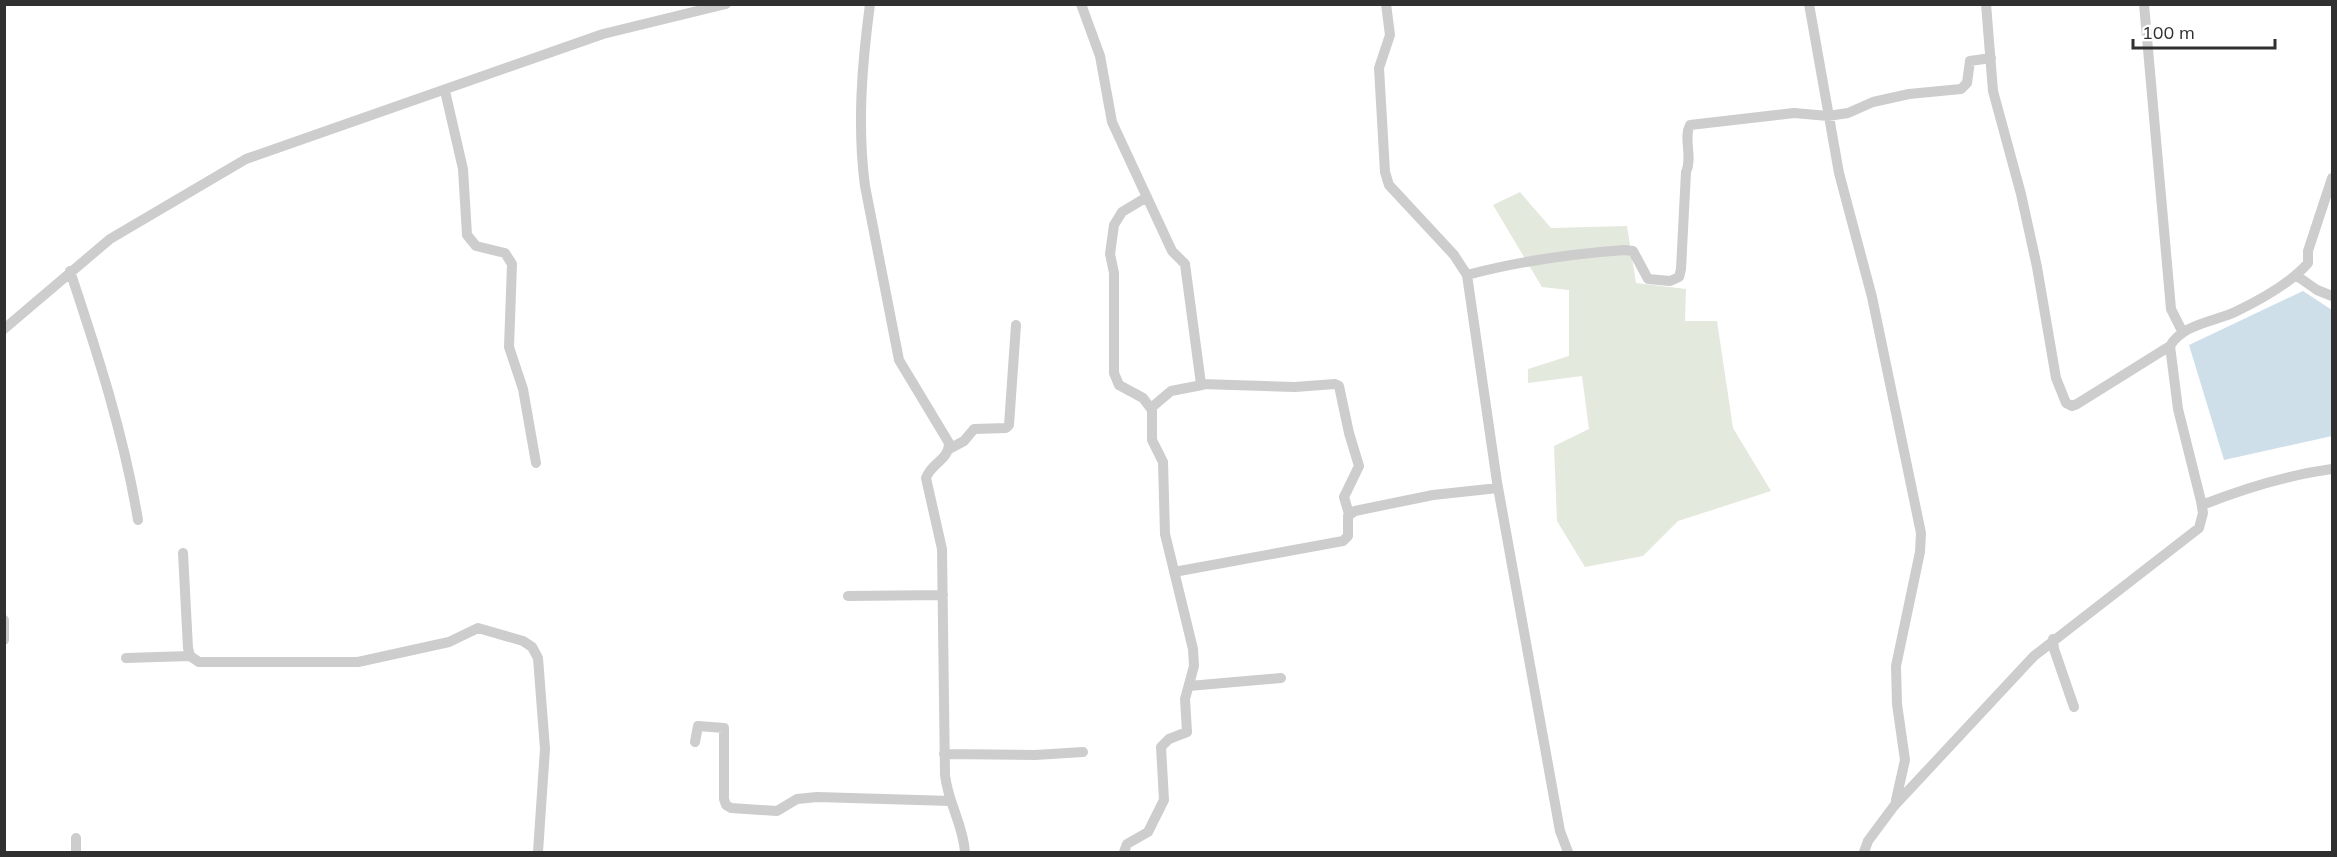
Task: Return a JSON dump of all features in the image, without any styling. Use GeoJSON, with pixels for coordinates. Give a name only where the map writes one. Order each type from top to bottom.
{"type":"FeatureCollection","features":[{"type":"Feature","properties":{"kind":"street"},"geometry":{"type":"LineString","coordinates":[[4,329],[110,239],[246,159],[445,92],[603,34],[726,4]]}},
{"type":"Feature","properties":{"kind":"street"},"geometry":{"type":"LineString","coordinates":[[870,4],[862,70],[862,163],[865,186],[899,360],[906,376],[946,434],[949,449]]}},
{"type":"Feature","properties":{"kind":"street"},"geometry":{"type":"LineString","coordinates":[[1080,4],[1100,56],[1112,122],[1172,250],[1185,264],[1199,379],[1202,385]]}},
{"type":"Feature","properties":{"kind":"street"},"geometry":{"type":"LineString","coordinates":[[1386,4],[1390,36],[1379,68],[1386,178],[1396,194],[1454,255],[1467,275],[1498,489],[1560,831],[1568,852]]}},
{"type":"Feature","properties":{"kind":"street"},"geometry":{"type":"LineString","coordinates":[[1809,4],[1839,173],[1872,297],[1921,548],[1896,666],[1897,704],[1905,760],[1894,806]]}},
{"type":"Feature","properties":{"kind":"street"},"geometry":{"type":"LineString","coordinates":[[1986,4],[1993,91],[2028,226],[2054,369],[2066,403],[2072,406],[2077,404],[2170,346],[2182,332],[2234,312],[2297,276],[2308,263],[2308,251],[2332,178]]}},
{"type":"Feature","properties":{"kind":"street"},"geometry":{"type":"LineString","coordinates":[[2144,4],[2171,309],[2182,332]]}},
{"type":"Feature","properties":{"kind":"street"},"geometry":{"type":"LineString","coordinates":[[1467,275],[1509,264],[1561,255],[1624,250],[1633,251],[1647,279],[1670,281],[1678,277],[1681,269],[1686,172],[1690,163],[1688,127],[1699,122],[1778,114],[1828,116],[1848,113],[1873,102],[1910,94],[1961,89],[1967,83],[1970,61],[1991,57]]}},
{"type":"Feature","properties":{"kind":"street"},"geometry":{"type":"LineString","coordinates":[[445,92],[460,151],[467,235],[476,246],[505,253],[512,264],[509,347],[523,389],[536,463]]}},
{"type":"Feature","properties":{"kind":"street"},"geometry":{"type":"LineString","coordinates":[[1147,197],[1118,216],[1110,256],[1114,273],[1114,373],[1119,385],[1143,398],[1152,410]]}},
{"type":"Feature","properties":{"kind":"street"},"geometry":{"type":"LineString","coordinates":[[70,271],[95,346],[129,466],[138,520]]}},
{"type":"Feature","properties":{"kind":"street"},"geometry":{"type":"LineString","coordinates":[[2297,276],[2317,290],[2332,296]]}},
{"type":"Feature","properties":{"kind":"street"},"geometry":{"type":"LineString","coordinates":[[965,852],[962,828],[946,784],[944,595],[940,537],[926,478],[949,449],[964,441],[974,429],[1003,428],[1009,425],[1016,325]]}},
{"type":"Feature","properties":{"kind":"street"},"geometry":{"type":"LineString","coordinates":[[1864,852],[1868,841],[1894,806],[2011,678],[2053,639],[2189,537],[2202,522],[2202,505],[2178,410],[2170,346]]}},
{"type":"Feature","properties":{"kind":"street"},"geometry":{"type":"LineString","coordinates":[[1124,852],[1127,844],[1148,832],[1164,800],[1165,791],[1159,753],[1166,740],[1187,730],[1185,699],[1194,666],[1193,648],[1174,572],[1165,534],[1163,462],[1152,440],[1152,410],[1158,401],[1171,391],[1202,385],[1295,387],[1335,384],[1339,386],[1359,466],[1344,497],[1349,514],[1348,536],[1343,542],[1174,572]]}},
{"type":"Feature","properties":{"kind":"street"},"geometry":{"type":"LineString","coordinates":[[2202,505],[2239,490],[2288,476],[2332,469]]}},
{"type":"Feature","properties":{"kind":"street"},"geometry":{"type":"LineString","coordinates":[[1349,514],[1433,495],[1498,489]]}},
{"type":"Feature","properties":{"kind":"street"},"geometry":{"type":"LineString","coordinates":[[183,553],[190,656]]}},
{"type":"Feature","properties":{"kind":"street"},"geometry":{"type":"LineString","coordinates":[[848,596],[944,595]]}},
{"type":"Feature","properties":{"kind":"street"},"geometry":{"type":"LineString","coordinates":[[4,620],[4,640]]}},
{"type":"Feature","properties":{"kind":"street"},"geometry":{"type":"LineString","coordinates":[[126,658],[190,656],[204,662],[358,662],[449,642],[478,628],[524,641],[535,652],[540,666],[545,756],[538,852]]}},
{"type":"Feature","properties":{"kind":"street"},"geometry":{"type":"LineString","coordinates":[[2053,639],[2054,649],[2074,707]]}},
{"type":"Feature","properties":{"kind":"street"},"geometry":{"type":"LineString","coordinates":[[1189,686],[1281,678]]}},
{"type":"Feature","properties":{"kind":"street"},"geometry":{"type":"LineString","coordinates":[[695,742],[698,726],[724,728],[724,799],[726,805],[731,808],[777,811],[784,809],[797,799],[817,797],[951,801]]}},
{"type":"Feature","properties":{"kind":"street"},"geometry":{"type":"LineString","coordinates":[[944,754],[1035,755],[1083,752]]}},
{"type":"Feature","properties":{"kind":"street"},"geometry":{"type":"LineString","coordinates":[[76,838],[76,852]]}},
{"type":"Feature","properties":{"kind":"shaded area"},"geometry":{"type":"Polygon","coordinates":[[[1520,192],[1551,228],[1627,226],[1636,283],[1686,289],[1685,321],[1717,321],[1733,428],[1771,491],[1678,521],[1643,556],[1585,567],[1557,521],[1554,446],[1589,429],[1582,376],[1528,383],[1528,369],[1569,356],[1569,290],[1542,287],[1493,205],[1520,192]]]}},
{"type":"Feature","properties":{"kind":"shaded area"},"geometry":{"type":"Polygon","coordinates":[[[2303,291],[2332,310],[2332,436],[2224,460],[2189,345],[2303,291]]]}}]}
